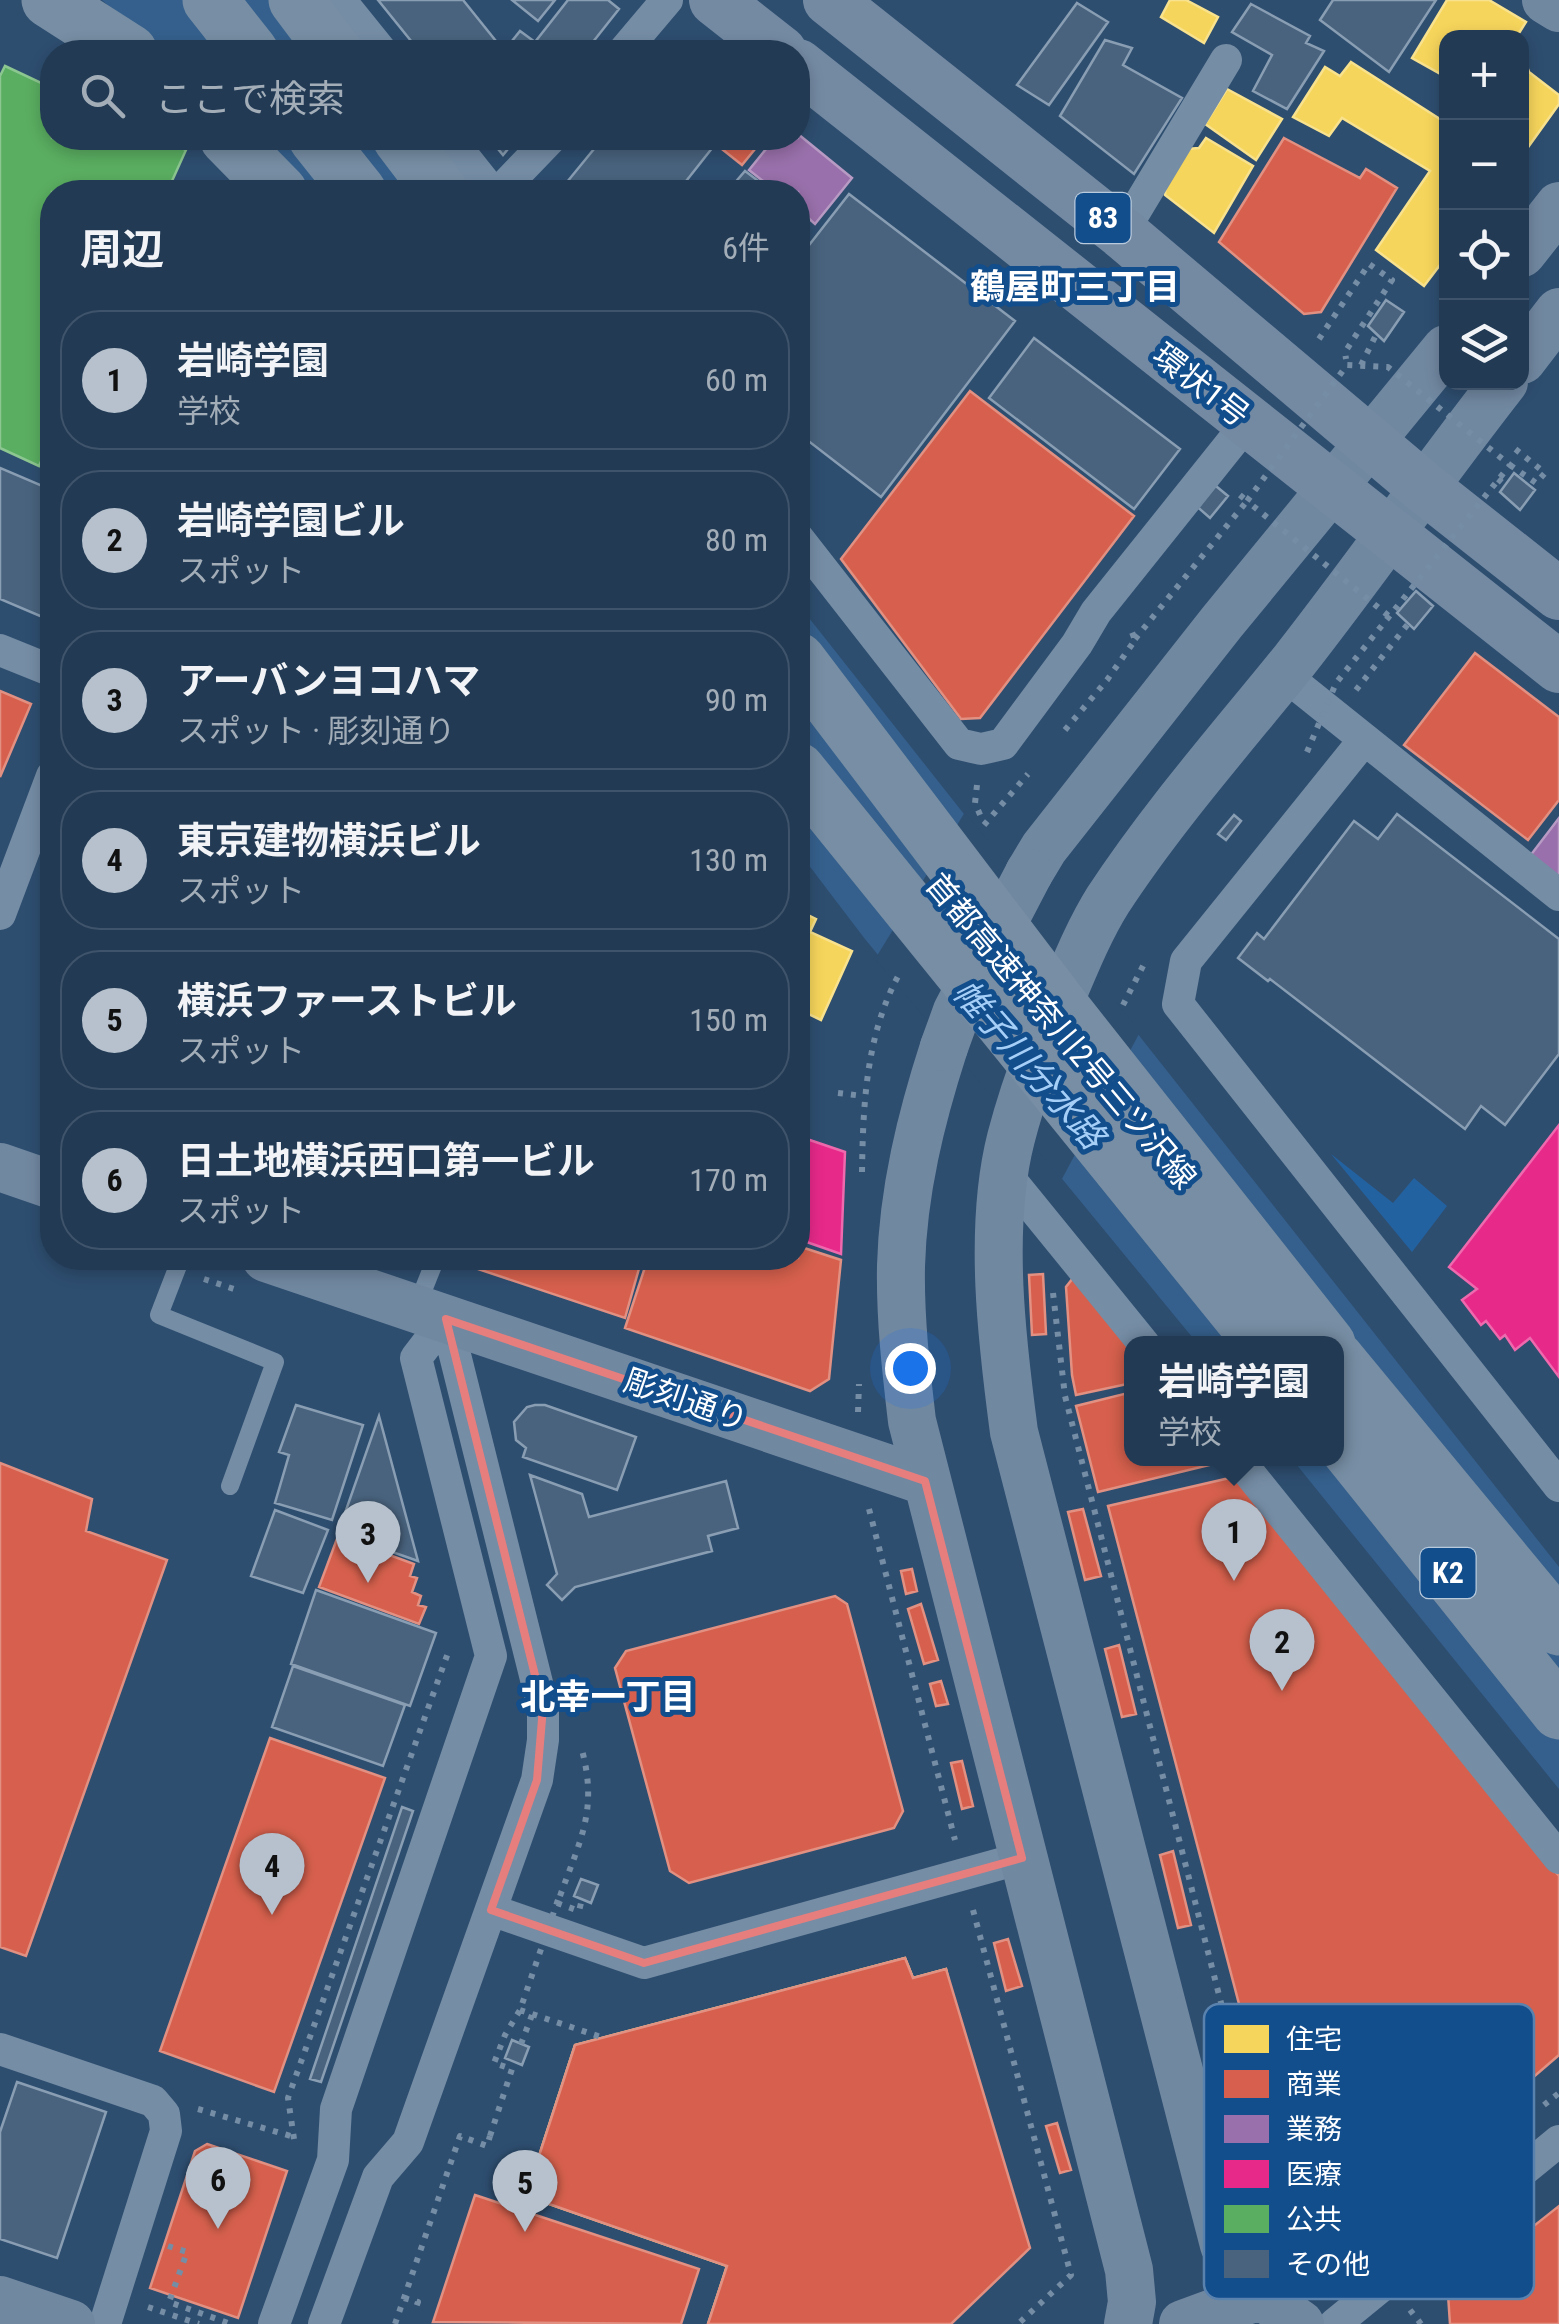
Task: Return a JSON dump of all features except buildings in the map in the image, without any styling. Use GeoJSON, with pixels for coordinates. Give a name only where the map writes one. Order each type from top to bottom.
{"type":"FeatureCollection","features":[{"type":"Feature","properties":{"kind":"highway"},"geometry":{"type":"LineString","coordinates":[[49,0],[111,40]]}},
{"type":"Feature","properties":{"kind":"highway"},"geometry":{"type":"LineString","coordinates":[[183,0],[214,40]]}},
{"type":"Feature","properties":{"kind":"highway"},"geometry":{"type":"LineString","coordinates":[[210,0],[241,40]]}},
{"type":"Feature","properties":{"kind":"highway"},"geometry":{"type":"LineString","coordinates":[[296,0],[327,40]]}},
{"type":"Feature","properties":{"kind":"highway"},"geometry":{"type":"LineString","coordinates":[[239,150],[268,180]]}},
{"type":"Feature","properties":{"kind":"highway"},"geometry":{"type":"LineString","coordinates":[[297,150],[321,180]]}},
{"type":"Feature","properties":{"kind":"highway"},"geometry":{"type":"LineString","coordinates":[[326,150],[349,180]]}},
{"type":"Feature","properties":{"kind":"highway"},"geometry":{"type":"LineString","coordinates":[[810,676],[1320,1336]]}},
{"type":"Feature","properties":{"kind":"highway","name":"首都高速神奈川2号三ツ沢線"},"geometry":{"type":"LineString","coordinates":[[810,734],[1319,1336]]}},
{"type":"Feature","properties":{"kind":"highway","name":"首都高速神奈川2号三ツ沢線"},"geometry":{"type":"LineString","coordinates":[[810,785],[1257,1336]]}},
{"type":"Feature","properties":{"kind":"highway"},"geometry":{"type":"LineString","coordinates":[[810,841],[1212,1336]]}},
{"type":"Feature","properties":{"kind":"highway","name":"K2"},"geometry":{"type":"LineString","coordinates":[[1344,1366],[1559,1628]]}},
{"type":"Feature","properties":{"kind":"highway","name":"K2"},"geometry":{"type":"LineString","coordinates":[[1344,1444],[1559,1712]]}},
{"type":"Feature","properties":{"kind":"highway"},"geometry":{"type":"LineString","coordinates":[[1325,1466],[1559,1712]]}},
{"type":"Feature","properties":{"kind":"main road"},"geometry":{"type":"LineString","coordinates":[[715,0],[766,40]]}},
{"type":"Feature","properties":{"kind":"main road","name":"環状1号"},"geometry":{"type":"LineString","coordinates":[[829,0],[1122,233],[1422,486],[1559,594]]}},
{"type":"Feature","properties":{"kind":"main road","name":"環状1号"},"geometry":{"type":"LineString","coordinates":[[810,75],[1559,667]]}},
{"type":"Feature","properties":{"kind":"street"},"geometry":{"type":"LineString","coordinates":[[340,0],[372,40]]}},
{"type":"Feature","properties":{"kind":"street"},"geometry":{"type":"LineString","coordinates":[[633,40],[667,0]]}},
{"type":"Feature","properties":{"kind":"street"},"geometry":{"type":"LineString","coordinates":[[1546,0],[1559,8]]}},
{"type":"Feature","properties":{"kind":"street"},"geometry":{"type":"LineString","coordinates":[[1122,233],[1226,60]]}},
{"type":"Feature","properties":{"kind":"street"},"geometry":{"type":"LineString","coordinates":[[516,180],[541,150]]}},
{"type":"Feature","properties":{"kind":"street"},"geometry":{"type":"LineString","coordinates":[[427,157],[485,180]]}},
{"type":"Feature","properties":{"kind":"street"},"geometry":{"type":"LineString","coordinates":[[1529,245],[1559,206]]}},
{"type":"Feature","properties":{"kind":"street"},"geometry":{"type":"LineString","coordinates":[[1529,351],[1559,312]]}},
{"type":"Feature","properties":{"kind":"street"},"geometry":{"type":"LineString","coordinates":[[1128,2324],[1132,2302],[1130,2270],[912,1420],[901,1266],[908,1192],[920,1122],[957,1011],[1028,873],[1067,818],[1439,357]]}},
{"type":"Feature","properties":{"kind":"street"},"geometry":{"type":"LineString","coordinates":[[1204,2167],[1014,1432],[1002,1329],[999,1249],[1007,1156],[1042,1042],[1088,937],[1139,854],[1355,583],[1422,486],[1498,390]]}},
{"type":"Feature","properties":{"kind":"street"},"geometry":{"type":"LineString","coordinates":[[810,553],[959,744],[980,749],[1002,744],[1077,644],[1096,612],[1248,422]]}},
{"type":"Feature","properties":{"kind":"street"},"geometry":{"type":"LineString","coordinates":[[0,650],[40,666]]}},
{"type":"Feature","properties":{"kind":"street"},"geometry":{"type":"LineString","coordinates":[[1282,674],[1559,895]]}},
{"type":"Feature","properties":{"kind":"street"},"geometry":{"type":"LineString","coordinates":[[1364,740],[1186,961],[1178,1004],[1559,1486]]}},
{"type":"Feature","properties":{"kind":"street"},"geometry":{"type":"LineString","coordinates":[[0,914],[40,808]]}},
{"type":"Feature","properties":{"kind":"street"},"geometry":{"type":"LineString","coordinates":[[1007,1156],[1138,1336]]}},
{"type":"Feature","properties":{"kind":"street"},"geometry":{"type":"LineString","coordinates":[[0,1167],[40,1181]]}},
{"type":"Feature","properties":{"kind":"street","name":"彫刻通り"},"geometry":{"type":"LineString","coordinates":[[257,1276],[431,1314],[925,1482]]}},
{"type":"Feature","properties":{"kind":"street"},"geometry":{"type":"LineString","coordinates":[[324,2324],[378,2177],[408,2142],[537,1780],[544,1740],[543,1707],[431,1314]]}},
{"type":"Feature","properties":{"kind":"street"},"geometry":{"type":"LineString","coordinates":[[274,2324],[333,2160],[336,2109],[491,1656],[416,1358],[431,1314]]}},
{"type":"Feature","properties":{"kind":"street"},"geometry":{"type":"LineString","coordinates":[[1243,1466],[1559,1858]]}},
{"type":"Feature","properties":{"kind":"street"},"geometry":{"type":"LineString","coordinates":[[491,1910],[644,1963],[1022,1858]]}},
{"type":"Feature","properties":{"kind":"street"},"geometry":{"type":"LineString","coordinates":[[0,2050],[152,2101],[164,2114],[166,2131],[105,2324]]}},
{"type":"Feature","properties":{"kind":"street"},"geometry":{"type":"LineString","coordinates":[[1534,2161],[1559,2141]]}},
{"type":"Feature","properties":{"kind":"street"},"geometry":{"type":"LineString","coordinates":[[1335,2324],[1366,2299]]}},
{"type":"Feature","properties":{"kind":"street"},"geometry":{"type":"LineString","coordinates":[[0,2300],[71,2324]]}},
{"type":"Feature","properties":{"kind":"street"},"geometry":{"type":"LineString","coordinates":[[1183,2324],[1239,2309],[1300,2324]]}},
{"type":"Feature","properties":{"kind":"lane"},"geometry":{"type":"LineString","coordinates":[[177,1270],[159,1316],[275,1362],[230,1486]]}},
{"type":"Feature","properties":{"kind":"lane"},"geometry":{"type":"LineString","coordinates":[[431,1314],[435,1270]]}},
{"type":"Feature","properties":{"kind":"path"},"geometry":{"type":"LineString","coordinates":[[1318,340],[1369,264],[1392,280],[1345,352]]}},
{"type":"Feature","properties":{"kind":"path"},"geometry":{"type":"LineString","coordinates":[[1361,365],[1376,335]]}},
{"type":"Feature","properties":{"kind":"path"},"geometry":{"type":"LineString","coordinates":[[1135,640],[1246,501],[1347,364],[1388,367],[1536,483],[1545,473],[1514,448]]}},
{"type":"Feature","properties":{"kind":"path"},"geometry":{"type":"LineString","coordinates":[[1307,752],[1336,684],[1501,482],[1510,465]]}},
{"type":"Feature","properties":{"kind":"path"},"geometry":{"type":"LineString","coordinates":[[1246,501],[1402,628],[1408,624],[1349,699]]}},
{"type":"Feature","properties":{"kind":"path"},"geometry":{"type":"LineString","coordinates":[[862,1183],[864,1096],[890,991]]}},
{"type":"Feature","properties":{"kind":"path"},"geometry":{"type":"LineString","coordinates":[[838,1093],[864,1096]]}},
{"type":"Feature","properties":{"kind":"path"},"geometry":{"type":"LineString","coordinates":[[218,1270],[257,1276]]}},
{"type":"Feature","properties":{"kind":"path"},"geometry":{"type":"LineString","coordinates":[[1052,1282],[1065,1396],[1221,2004]]}},
{"type":"Feature","properties":{"kind":"path"},"geometry":{"type":"LineString","coordinates":[[864,1499],[1072,2275],[1018,2324]]}},
{"type":"Feature","properties":{"kind":"path"},"geometry":{"type":"LineString","coordinates":[[296,2154],[288,2098],[451,1643]]}},
{"type":"Feature","properties":{"kind":"path"},"geometry":{"type":"LineString","coordinates":[[395,2324],[460,2136],[487,2146],[512,2069],[494,2063],[520,2010],[588,1815],[588,1771],[577,1733]]}},
{"type":"Feature","properties":{"kind":"path"},"geometry":{"type":"LineString","coordinates":[[557,1903],[579,1910],[582,1899]]}},
{"type":"Feature","properties":{"kind":"path"},"geometry":{"type":"LineString","coordinates":[[520,2010],[601,2038]]}},
{"type":"Feature","properties":{"kind":"path"},"geometry":{"type":"LineString","coordinates":[[520,2044],[532,2014]]}},
{"type":"Feature","properties":{"kind":"path"},"geometry":{"type":"LineString","coordinates":[[188,2105],[294,2137]]}},
{"type":"Feature","properties":{"kind":"path"},"geometry":{"type":"LineString","coordinates":[[176,2248],[188,2252],[169,2302],[230,2324]]}},
{"type":"Feature","properties":{"kind":"path"},"geometry":{"type":"LineString","coordinates":[[404,2298],[418,2302],[415,2310]]}},
{"type":"Feature","properties":{"kind":"path"},"geometry":{"type":"LineString","coordinates":[[132,2301],[199,2324]]}},
{"type":"Feature","properties":{"kind":"path"},"geometry":{"type":"LineString","coordinates":[[1410,2309],[1421,2324]]}},
{"type":"Feature","properties":{"kind":"path"},"geometry":{"type":"LineString","coordinates":[[1026,2317],[1032,2324]]}},
{"type":"Feature","properties":{"kind":"highlighted area"},"geometry":{"type":"Polygon","coordinates":[[[446,1319],[925,1481],[1022,1858],[644,1963],[491,1910],[537,1780],[543,1707],[446,1319]]]}},
{"type":"Feature","properties":{"kind":"shaded area"},"geometry":{"type":"Polygon","coordinates":[[[1331,1154],[1393,1203],[1414,1178],[1447,1206],[1412,1252],[1331,1154]]]}},
{"type":"Feature","properties":{"kind":"water"},"geometry":{"type":"Polygon","coordinates":[[[102,0],[322,0],[354,40],[147,40],[102,0]]]}},
{"type":"Feature","properties":{"kind":"water"},"geometry":{"type":"Polygon","coordinates":[[[263,150],[440,150],[464,180],[289,180],[263,150]]]}},
{"type":"Feature","properties":{"kind":"water","name":"帷子川分水路"},"geometry":{"type":"Polygon","coordinates":[[[810,619],[1559,1567],[1559,1789],[1298,1466],[1344,1466],[1344,1336],[1191,1336],[810,867],[810,619]]]}},
{"type":"Feature","properties":{"kind":"pier"},"geometry":{"type":"Polygon","coordinates":[[[965,812],[1140,1032],[1062,1179],[875,959],[965,812]]]}},
{"type":"Feature","properties":{"kind":"place","name":"岩崎学園"},"geometry":{"type":"Point","coordinates":[1234,1581]}},
{"type":"Feature","properties":{"kind":"place","name":"アーバンヨコハマ"},"geometry":{"type":"Point","coordinates":[368,1583]}},
{"type":"Feature","properties":{"kind":"place","name":"岩崎学園ビル"},"geometry":{"type":"Point","coordinates":[1282,1691]}},
{"type":"Feature","properties":{"kind":"place","name":"東京建物横浜ビル"},"geometry":{"type":"Point","coordinates":[272,1915]}},
{"type":"Feature","properties":{"kind":"place","name":"日土地横浜西口第一ビル"},"geometry":{"type":"Point","coordinates":[218,2229]}},
{"type":"Feature","properties":{"kind":"place","name":"横浜ファーストビル"},"geometry":{"type":"Point","coordinates":[525,2232]}},
{"type":"Feature","properties":{"kind":"district","name":"鶴屋町三丁目"},"geometry":{"type":"Point","coordinates":[1075,287]}},
{"type":"Feature","properties":{"kind":"district","name":"北幸一丁目"},"geometry":{"type":"Point","coordinates":[608,1697]}}]}
